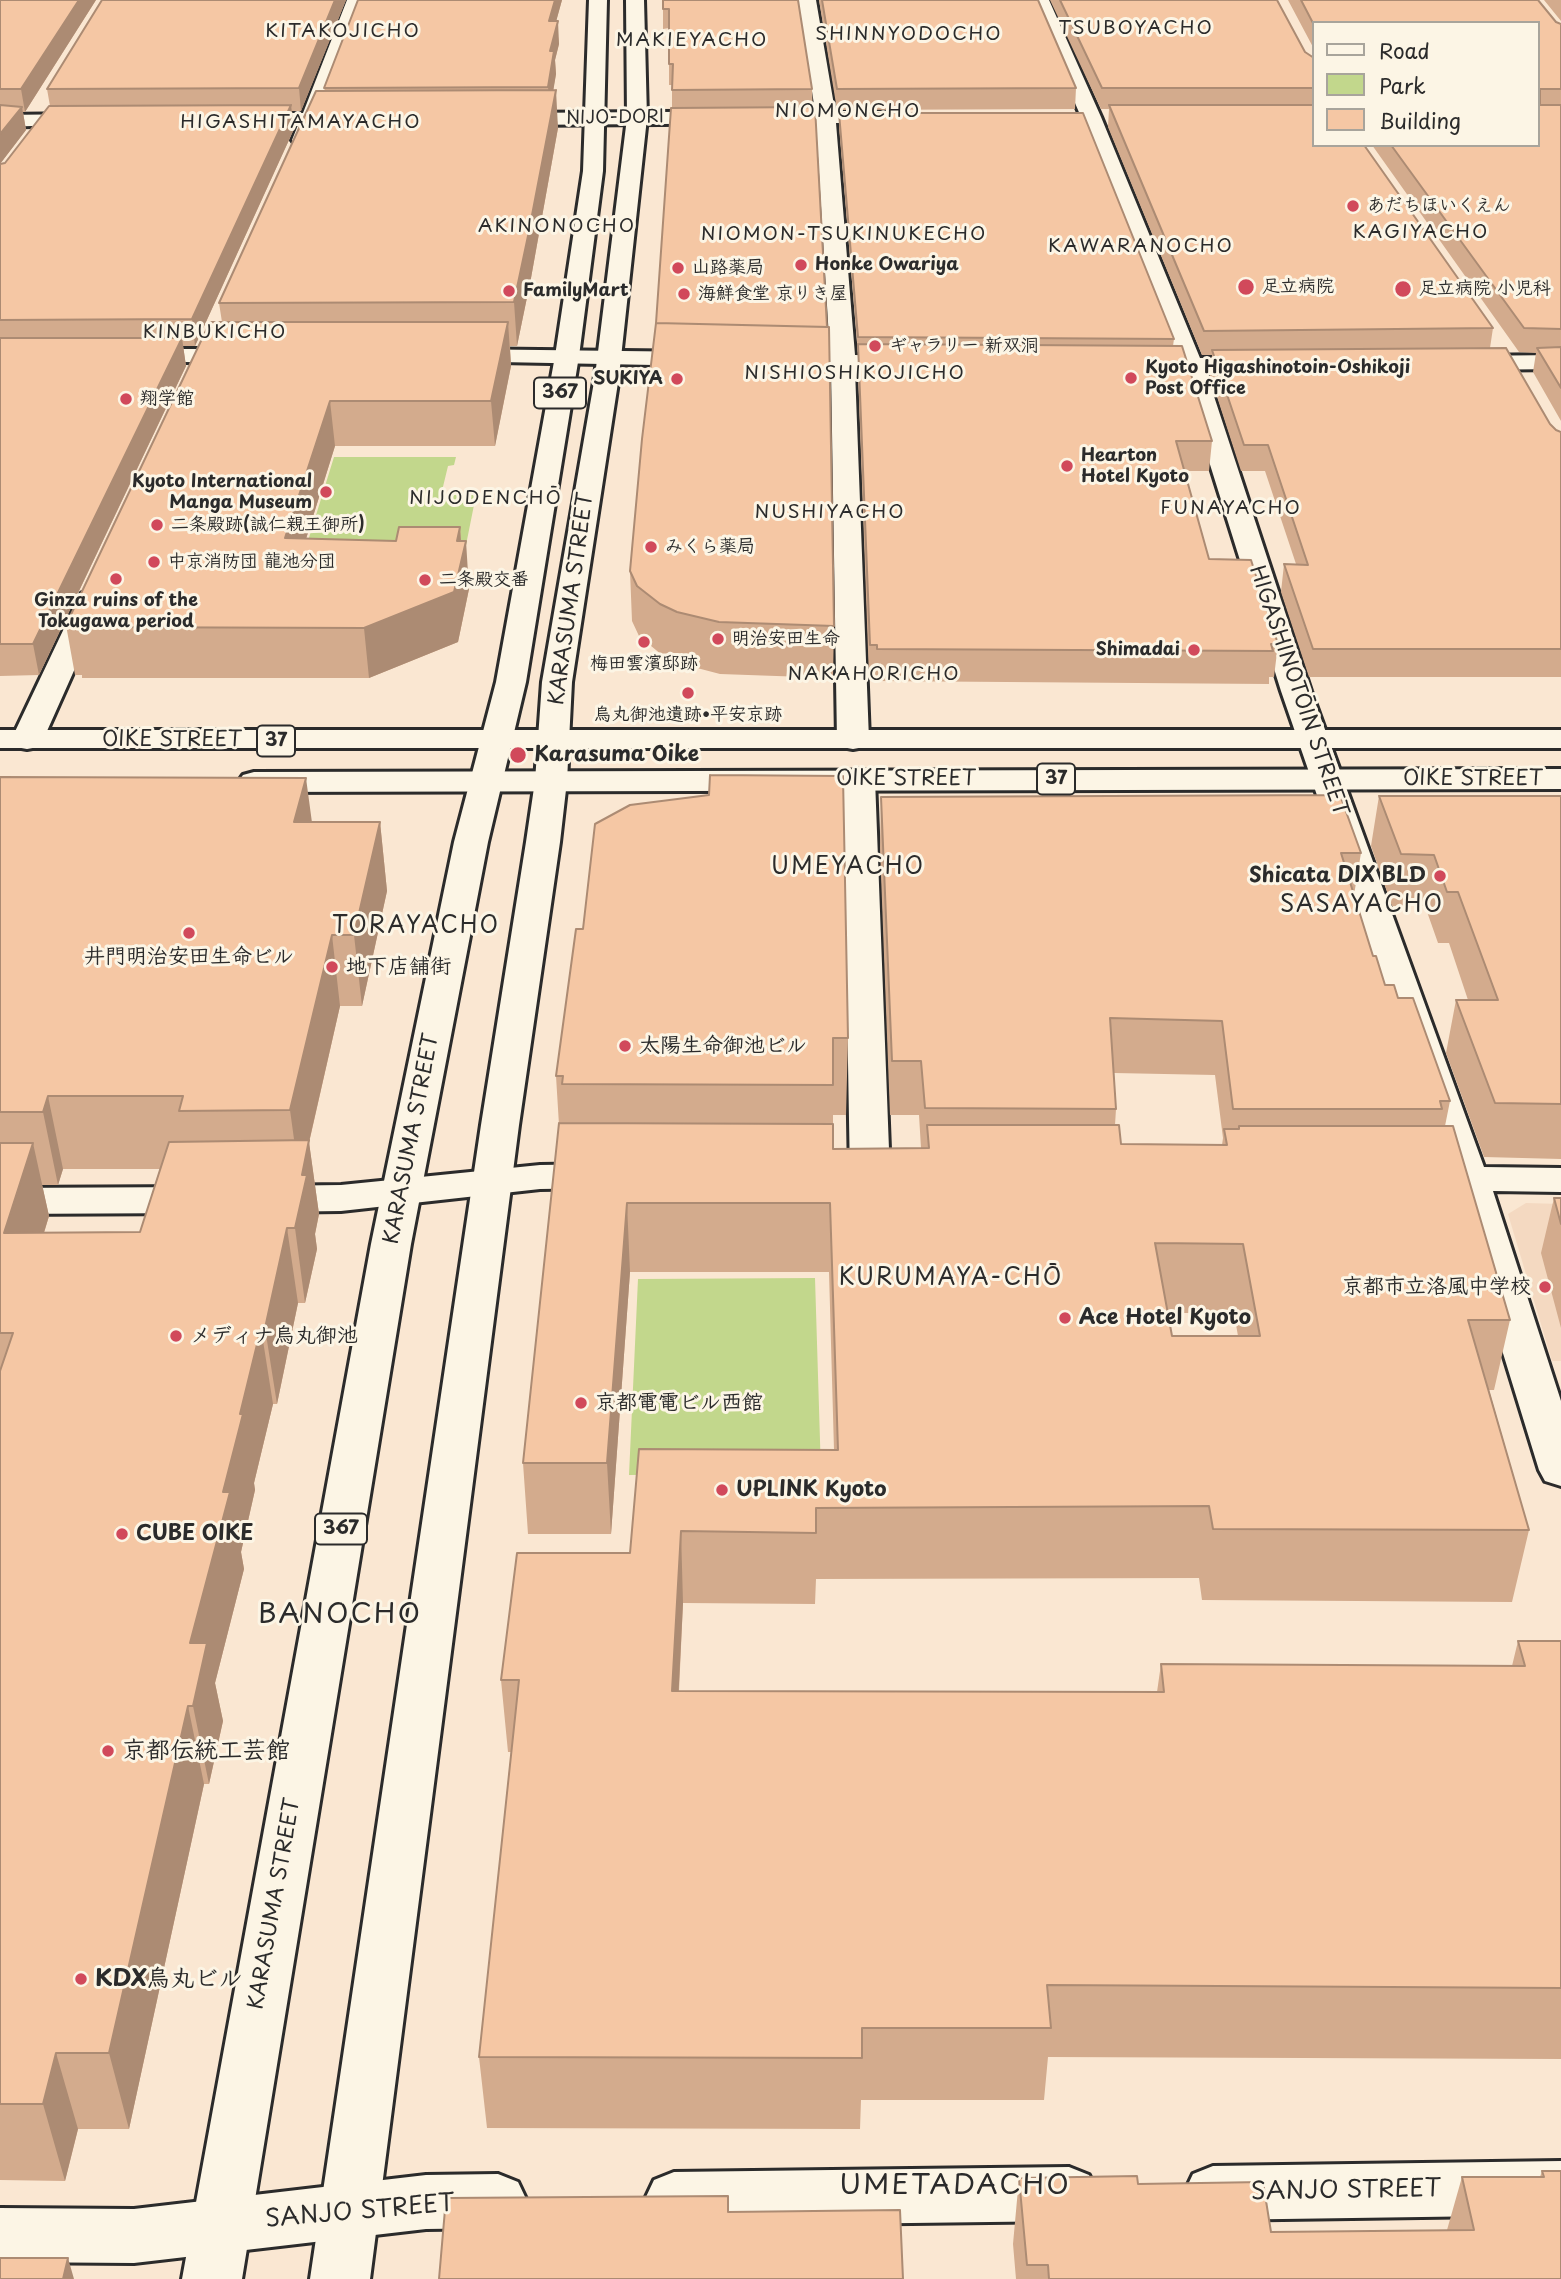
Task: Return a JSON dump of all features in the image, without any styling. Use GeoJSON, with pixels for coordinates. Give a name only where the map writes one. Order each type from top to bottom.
{"type":"FeatureCollection","features":[{"type":"Feature","properties":{"kind":"main road"},"geometry":{"type":"LineString","coordinates":[[295,156],[356,0]]}},
{"type":"Feature","properties":{"kind":"main road","name":"KARASUMA STREET"},"geometry":{"type":"LineString","coordinates":[[217,2252],[401,1192],[510,682],[567,356],[593,171],[598,0]]}},
{"type":"Feature","properties":{"kind":"main road","name":"KARASUMA STREET"},"geometry":{"type":"LineString","coordinates":[[340,2279],[552,761],[557,682],[608,357],[636,118],[635,0]]}},
{"type":"Feature","properties":{"kind":"main road"},"geometry":{"type":"LineString","coordinates":[[807,0],[826,117],[843,363],[853,740]]}},
{"type":"Feature","properties":{"kind":"main road","name":"HIGASHINOTŌIN STREET"},"geometry":{"type":"LineString","coordinates":[[1040,0],[1091,117],[1191,365],[1313,740],[1469,1178],[1561,1470]]}},
{"type":"Feature","properties":{"kind":"main road"},"geometry":{"type":"LineString","coordinates":[[33,129],[46,99]]}},
{"type":"Feature","properties":{"kind":"main road","name":"NIJO-DORI"},"geometry":{"type":"LineString","coordinates":[[488,119],[906,117]]}},
{"type":"Feature","properties":{"kind":"main road"},"geometry":{"type":"LineString","coordinates":[[214,119],[379,119]]}},
{"type":"Feature","properties":{"kind":"main road"},"geometry":{"type":"LineString","coordinates":[[0,121],[33,129],[102,120]]}},
{"type":"Feature","properties":{"kind":"main road"},"geometry":{"type":"LineString","coordinates":[[195,378],[217,331]]}},
{"type":"Feature","properties":{"kind":"main road"},"geometry":{"type":"LineString","coordinates":[[1495,339],[1524,384]]}},
{"type":"Feature","properties":{"kind":"main road"},"geometry":{"type":"LineString","coordinates":[[110,356],[272,356]]}},
{"type":"Feature","properties":{"kind":"main road"},"geometry":{"type":"LineString","coordinates":[[433,356],[732,360]]}},
{"type":"Feature","properties":{"kind":"main road"},"geometry":{"type":"LineString","coordinates":[[759,361],[940,364]]}},
{"type":"Feature","properties":{"kind":"main road"},"geometry":{"type":"LineString","coordinates":[[1441,363],[1561,362]]}},
{"type":"Feature","properties":{"kind":"main road"},"geometry":{"type":"LineString","coordinates":[[1107,365],[1288,364]]}},
{"type":"Feature","properties":{"kind":"main road"},"geometry":{"type":"LineString","coordinates":[[14,740],[103,576]]}},
{"type":"Feature","properties":{"kind":"main road","name":"OIKE STREET"},"geometry":{"type":"LineString","coordinates":[[219,781],[491,761],[552,761],[853,740],[1561,739]]}},
{"type":"Feature","properties":{"kind":"main road","name":"OIKE STREET"},"geometry":{"type":"LineString","coordinates":[[14,740],[491,761],[552,761],[859,779],[1561,779]]}},
{"type":"Feature","properties":{"kind":"main road"},"geometry":{"type":"LineString","coordinates":[[859,779],[870,1176]]}},
{"type":"Feature","properties":{"kind":"main road"},"geometry":{"type":"LineString","coordinates":[[829,1176],[912,1176]]}},
{"type":"Feature","properties":{"kind":"main road"},"geometry":{"type":"LineString","coordinates":[[0,1201],[341,1198],[540,1177],[636,1177]]}},
{"type":"Feature","properties":{"kind":"main road"},"geometry":{"type":"LineString","coordinates":[[1382,1178],[1561,1180]]}},
{"type":"Feature","properties":{"kind":"main road","name":"SANJO STREET"},"geometry":{"type":"LineString","coordinates":[[620,2200],[1561,2189]]}},
{"type":"Feature","properties":{"kind":"main road","name":"SANJO STREET"},"geometry":{"type":"LineString","coordinates":[[0,2235],[134,2236],[217,2252],[350,2211],[426,2202],[550,2201]]}},
{"type":"Feature","properties":{"kind":"shaded area","name":"京都市立洛風中学校"},"geometry":{"type":"Polygon","coordinates":[[[1526,1203],[1561,1204],[1561,1361],[1552,1361],[1508,1214],[1526,1203]]]}},
{"type":"Feature","properties":{"kind":"green space"},"geometry":{"type":"Polygon","coordinates":[[[334,457],[456,457],[454,465],[448,466],[441,495],[476,495],[461,570],[299,570],[334,457]]]}},
{"type":"Feature","properties":{"kind":"green space"},"geometry":{"type":"Polygon","coordinates":[[[815,1278],[821,1473],[629,1475],[638,1279],[815,1278]]]}},
{"type":"Feature","properties":{"kind":"building"},"geometry":{"type":"Polygon","coordinates":[[[0,0],[79,0],[21,89],[0,89],[0,0]]]}},
{"type":"Feature","properties":{"kind":"building"},"geometry":{"type":"Polygon","coordinates":[[[102,0],[335,0],[299,88],[47,89],[102,0]]]}},
{"type":"Feature","properties":{"kind":"building"},"geometry":{"type":"Polygon","coordinates":[[[358,0],[555,0],[549,21],[558,21],[550,51],[554,51],[548,87],[324,88],[358,0]]]}},
{"type":"Feature","properties":{"kind":"building"},"geometry":{"type":"Polygon","coordinates":[[[663,0],[798,0],[812,89],[672,90],[669,9],[663,9],[663,0]]]}},
{"type":"Feature","properties":{"kind":"building"},"geometry":{"type":"Polygon","coordinates":[[[822,0],[1038,0],[1076,88],[837,89],[822,0]]]}},
{"type":"Feature","properties":{"kind":"building"},"geometry":{"type":"Polygon","coordinates":[[[1060,0],[1277,0],[1305,52],[1312,57],[1312,88],[1102,88],[1060,0]]]}},
{"type":"Feature","properties":{"kind":"building"},"geometry":{"type":"Polygon","coordinates":[[[1301,0],[1538,0],[1556,22],[1561,24],[1561,89],[1540,89],[1540,21],[1312,21],[1301,0]]]}},
{"type":"Feature","properties":{"kind":"building"},"geometry":{"type":"Polygon","coordinates":[[[556,90],[514,302],[219,303],[316,91],[556,90]]]}},
{"type":"Feature","properties":{"kind":"building"},"geometry":{"type":"Polygon","coordinates":[[[0,105],[22,107],[0,134],[0,105]]]}},
{"type":"Feature","properties":{"kind":"building"},"geometry":{"type":"Polygon","coordinates":[[[291,105],[192,319],[0,320],[0,164],[5,163],[49,106],[291,105]]]}},
{"type":"Feature","properties":{"kind":"building"},"geometry":{"type":"Polygon","coordinates":[[[1109,105],[1312,105],[1312,147],[1365,147],[1493,328],[1204,331],[1109,105]]]}},
{"type":"Feature","properties":{"kind":"building"},"geometry":{"type":"Polygon","coordinates":[[[1540,105],[1561,105],[1561,329],[1524,328],[1392,147],[1540,147],[1540,105]]]}},
{"type":"Feature","properties":{"kind":"building"},"geometry":{"type":"Polygon","coordinates":[[[815,107],[827,327],[656,323],[671,108],[815,107]]]}},
{"type":"Feature","properties":{"kind":"building"},"geometry":{"type":"Polygon","coordinates":[[[839,113],[1083,113],[1174,339],[858,337],[839,113]]]}},
{"type":"Feature","properties":{"kind":"building"},"geometry":{"type":"Polygon","coordinates":[[[210,322],[508,322],[491,401],[330,401],[285,538],[396,541],[399,527],[460,527],[457,541],[466,541],[454,592],[364,628],[66,625],[210,322]]]}},
{"type":"Feature","properties":{"kind":"building"},"geometry":{"type":"Polygon","coordinates":[[[656,323],[829,327],[834,626],[719,622],[677,612],[660,604],[637,586],[630,571],[656,323]]]}},
{"type":"Feature","properties":{"kind":"building"},"geometry":{"type":"Polygon","coordinates":[[[0,338],[182,338],[33,644],[0,644],[0,338]]]}},
{"type":"Feature","properties":{"kind":"building"},"geometry":{"type":"Polygon","coordinates":[[[858,344],[1182,346],[1212,441],[1176,441],[1209,559],[1251,560],[1278,644],[1271,644],[1273,651],[877,649],[877,645],[870,645],[858,344]]]}},
{"type":"Feature","properties":{"kind":"building"},"geometry":{"type":"Polygon","coordinates":[[[1561,347],[1561,388],[1537,348],[1561,347]]]}},
{"type":"Feature","properties":{"kind":"building"},"geometry":{"type":"Polygon","coordinates":[[[1506,348],[1550,424],[1561,432],[1561,649],[1313,649],[1284,564],[1308,565],[1268,445],[1244,445],[1212,350],[1506,348]]]}},
{"type":"Feature","properties":{"kind":"building"},"geometry":{"type":"Polygon","coordinates":[[[710,775],[843,776],[848,1038],[833,1038],[833,1085],[562,1084],[563,1076],[556,1076],[576,929],[583,929],[595,824],[630,805],[709,795],[710,775]]]}},
{"type":"Feature","properties":{"kind":"building"},"geometry":{"type":"Polygon","coordinates":[[[0,777],[306,778],[294,822],[380,822],[354,935],[332,935],[290,1110],[179,1111],[183,1096],[48,1096],[43,1112],[0,1112],[0,777]]]}},
{"type":"Feature","properties":{"kind":"building"},"geometry":{"type":"Polygon","coordinates":[[[1340,795],[1361,853],[1341,853],[1373,956],[1376,956],[1385,985],[1394,985],[1398,998],[1413,998],[1450,1101],[1440,1101],[1442,1109],[1233,1109],[1222,1021],[1110,1018],[1116,1109],[925,1108],[921,1061],[892,1061],[881,797],[1340,795]]]}},
{"type":"Feature","properties":{"kind":"building"},"geometry":{"type":"Polygon","coordinates":[[[1379,796],[1561,796],[1561,1104],[1495,1103],[1456,1000],[1498,1000],[1458,892],[1447,892],[1434,855],[1401,854],[1379,796]]]}},
{"type":"Feature","properties":{"kind":"building"},"geometry":{"type":"Polygon","coordinates":[[[559,1123],[833,1124],[833,1149],[929,1148],[927,1125],[1119,1125],[1121,1144],[1227,1145],[1224,1129],[1239,1129],[1239,1126],[1453,1126],[1510,1320],[1468,1320],[1529,1530],[1213,1529],[1209,1506],[816,1508],[816,1533],[681,1531],[672,1691],[1164,1692],[1161,1664],[1525,1666],[1518,1641],[1561,1641],[1561,1988],[1047,1985],[1051,2028],[862,2028],[862,2058],[479,2057],[519,1680],[501,1680],[517,1553],[630,1553],[639,1449],[838,1450],[830,1203],[627,1203],[607,1463],[523,1463],[559,1123]],[[1155,1243],[1172,1336],[1260,1336],[1243,1244],[1155,1243]]]}},
{"type":"Feature","properties":{"kind":"building"},"geometry":{"type":"Polygon","coordinates":[[[309,1140],[302,1175],[307,1175],[295,1228],[287,1228],[265,1328],[261,1328],[240,1414],[243,1414],[223,1492],[230,1492],[190,1643],[207,1643],[193,1706],[188,1706],[109,2053],[56,2053],[43,2104],[0,2104],[0,1371],[13,1333],[0,1333],[0,1143],[33,1143],[4,1233],[140,1232],[169,1142],[309,1140]]]}},
{"type":"Feature","properties":{"kind":"building"},"geometry":{"type":"Polygon","coordinates":[[[1554,1198],[1561,1198],[1561,1224],[1554,1198]]]}},
{"type":"Feature","properties":{"kind":"building"},"geometry":{"type":"Polygon","coordinates":[[[1542,2171],[1561,2171],[1561,2279],[1049,2279],[1048,2265],[1027,2265],[1019,2178],[1137,2176],[1138,2184],[1263,2182],[1271,2232],[1474,2230],[1462,2177],[1544,2177],[1542,2171]]]}},
{"type":"Feature","properties":{"kind":"building"},"geometry":{"type":"Polygon","coordinates":[[[728,2196],[728,2212],[900,2210],[903,2279],[439,2279],[446,2198],[728,2196]]]}},
{"type":"Feature","properties":{"kind":"building"},"geometry":{"type":"Polygon","coordinates":[[[0,2258],[68,2258],[63,2279],[0,2279],[0,2258]]]}},
{"type":"Feature","properties":{"kind":"place","name":"あだちほいくえん"},"geometry":{"type":"Point","coordinates":[1353,206]}},
{"type":"Feature","properties":{"kind":"place","name":"Honke Owariya"},"geometry":{"type":"Point","coordinates":[801,265]}},
{"type":"Feature","properties":{"kind":"place","name":"山路薬局"},"geometry":{"type":"Point","coordinates":[678,268]}},
{"type":"Feature","properties":{"kind":"place","name":"足立病院"},"geometry":{"type":"Point","coordinates":[1246,287]}},
{"type":"Feature","properties":{"kind":"place","name":"足立病院 小児科"},"geometry":{"type":"Point","coordinates":[1403,289]}},
{"type":"Feature","properties":{"kind":"place","name":"FamilyMart"},"geometry":{"type":"Point","coordinates":[509,291]}},
{"type":"Feature","properties":{"kind":"place","name":"海鮮食堂 京りき屋"},"geometry":{"type":"Point","coordinates":[684,294]}},
{"type":"Feature","properties":{"kind":"place","name":"ギャラリー 新双洞"},"geometry":{"type":"Point","coordinates":[875,346]}},
{"type":"Feature","properties":{"kind":"place","name":"Kyoto Higashinotoin-Oshikoji Post Office"},"geometry":{"type":"Point","coordinates":[1131,378]}},
{"type":"Feature","properties":{"kind":"place","name":"SUKIYA"},"geometry":{"type":"Point","coordinates":[677,379]}},
{"type":"Feature","properties":{"kind":"place","name":"翔学館"},"geometry":{"type":"Point","coordinates":[126,399]}},
{"type":"Feature","properties":{"kind":"place","name":"Hearton Hotel Kyoto"},"geometry":{"type":"Point","coordinates":[1067,466]}},
{"type":"Feature","properties":{"kind":"place","name":"Kyoto International Manga Museum"},"geometry":{"type":"Point","coordinates":[326,492]}},
{"type":"Feature","properties":{"kind":"place","name":"二条殿跡(誠仁親王御所)"},"geometry":{"type":"Point","coordinates":[157,525]}},
{"type":"Feature","properties":{"kind":"place","name":"みくら薬局"},"geometry":{"type":"Point","coordinates":[651,547]}},
{"type":"Feature","properties":{"kind":"place","name":"中京消防団 龍池分団"},"geometry":{"type":"Point","coordinates":[154,562]}},
{"type":"Feature","properties":{"kind":"place","name":"Ginza ruins of the Tokugawa period"},"geometry":{"type":"Point","coordinates":[116,579]}},
{"type":"Feature","properties":{"kind":"place","name":"二条殿交番"},"geometry":{"type":"Point","coordinates":[425,580]}},
{"type":"Feature","properties":{"kind":"place","name":"明治安田生命"},"geometry":{"type":"Point","coordinates":[718,639]}},
{"type":"Feature","properties":{"kind":"place","name":"梅田雲濱邸跡"},"geometry":{"type":"Point","coordinates":[644,642]}},
{"type":"Feature","properties":{"kind":"place","name":"Shimadai"},"geometry":{"type":"Point","coordinates":[1194,650]}},
{"type":"Feature","properties":{"kind":"place","name":"烏丸御池遺跡•平安京跡"},"geometry":{"type":"Point","coordinates":[688,693]}},
{"type":"Feature","properties":{"kind":"place","name":"Karasuma Oike"},"geometry":{"type":"Point","coordinates":[518,755]}},
{"type":"Feature","properties":{"kind":"place","name":"Shicata DIX BLD"},"geometry":{"type":"Point","coordinates":[1440,876]}},
{"type":"Feature","properties":{"kind":"place","name":"井門明治安田生命ビル"},"geometry":{"type":"Point","coordinates":[189,933]}},
{"type":"Feature","properties":{"kind":"place","name":"地下店舗街"},"geometry":{"type":"Point","coordinates":[332,967]}},
{"type":"Feature","properties":{"kind":"place","name":"太陽生命御池ビル"},"geometry":{"type":"Point","coordinates":[625,1046]}},
{"type":"Feature","properties":{"kind":"place","name":"京都市立洛風中学校"},"geometry":{"type":"Point","coordinates":[1545,1287]}},
{"type":"Feature","properties":{"kind":"place","name":"Ace Hotel Kyoto"},"geometry":{"type":"Point","coordinates":[1065,1318]}},
{"type":"Feature","properties":{"kind":"place","name":"メディナ烏丸御池"},"geometry":{"type":"Point","coordinates":[176,1336]}},
{"type":"Feature","properties":{"kind":"place","name":"京都電電ビル西館"},"geometry":{"type":"Point","coordinates":[581,1403]}},
{"type":"Feature","properties":{"kind":"place","name":"UPLINK Kyoto"},"geometry":{"type":"Point","coordinates":[722,1490]}},
{"type":"Feature","properties":{"kind":"place","name":"CUBE OIKE"},"geometry":{"type":"Point","coordinates":[122,1534]}},
{"type":"Feature","properties":{"kind":"place","name":"京都伝統工芸館"},"geometry":{"type":"Point","coordinates":[108,1751]}},
{"type":"Feature","properties":{"kind":"place","name":"KDX烏丸ビル"},"geometry":{"type":"Point","coordinates":[81,1979]}},
{"type":"Feature","properties":{"kind":"district","name":"TSUBOYACHO"},"geometry":{"type":"Point","coordinates":[1136,29]}},
{"type":"Feature","properties":{"kind":"district","name":"KITAKOJICHO"},"geometry":{"type":"Point","coordinates":[343,32]}},
{"type":"Feature","properties":{"kind":"district","name":"SHINNYODOCHO"},"geometry":{"type":"Point","coordinates":[909,35]}},
{"type":"Feature","properties":{"kind":"district","name":"MAKIEYACHO"},"geometry":{"type":"Point","coordinates":[692,41]}},
{"type":"Feature","properties":{"kind":"district","name":"NIOMONCHO"},"geometry":{"type":"Point","coordinates":[848,112]}},
{"type":"Feature","properties":{"kind":"district","name":"HIGASHITAMAYACHO"},"geometry":{"type":"Point","coordinates":[301,123]}},
{"type":"Feature","properties":{"kind":"district","name":"AKINONOCHO"},"geometry":{"type":"Point","coordinates":[557,227]}},
{"type":"Feature","properties":{"kind":"district","name":"KAGIYACHO"},"geometry":{"type":"Point","coordinates":[1421,233]}},
{"type":"Feature","properties":{"kind":"district","name":"NIOMON-TSUKINUKECHO"},"geometry":{"type":"Point","coordinates":[844,235]}},
{"type":"Feature","properties":{"kind":"district","name":"KAWARANOCHO"},"geometry":{"type":"Point","coordinates":[1141,247]}},
{"type":"Feature","properties":{"kind":"district","name":"KINBUKICHO"},"geometry":{"type":"Point","coordinates":[215,333]}},
{"type":"Feature","properties":{"kind":"district","name":"NISHIOSHIKOJICHO"},"geometry":{"type":"Point","coordinates":[855,374]}},
{"type":"Feature","properties":{"kind":"district","name":"NIJODENCHŌ"},"geometry":{"type":"Point","coordinates":[486,499]}},
{"type":"Feature","properties":{"kind":"district","name":"FUNAYACHO"},"geometry":{"type":"Point","coordinates":[1231,509]}},
{"type":"Feature","properties":{"kind":"district","name":"NUSHIYACHO"},"geometry":{"type":"Point","coordinates":[830,513]}},
{"type":"Feature","properties":{"kind":"district","name":"NAKAHORICHO"},"geometry":{"type":"Point","coordinates":[874,675]}},
{"type":"Feature","properties":{"kind":"district","name":"UMEYACHO"},"geometry":{"type":"Point","coordinates":[848,868]}},
{"type":"Feature","properties":{"kind":"district","name":"SASAYACHO"},"geometry":{"type":"Point","coordinates":[1362,906]}},
{"type":"Feature","properties":{"kind":"district","name":"TORAYACHO"},"geometry":{"type":"Point","coordinates":[416,927]}},
{"type":"Feature","properties":{"kind":"district","name":"KURUMAYA-CHŌ"},"geometry":{"type":"Point","coordinates":[951,1279]}},
{"type":"Feature","properties":{"kind":"district","name":"BANOCHO"},"geometry":{"type":"Point","coordinates":[340,1615]}},
{"type":"Feature","properties":{"kind":"district","name":"UMETADACHO"},"geometry":{"type":"Point","coordinates":[955,2186]}}]}
